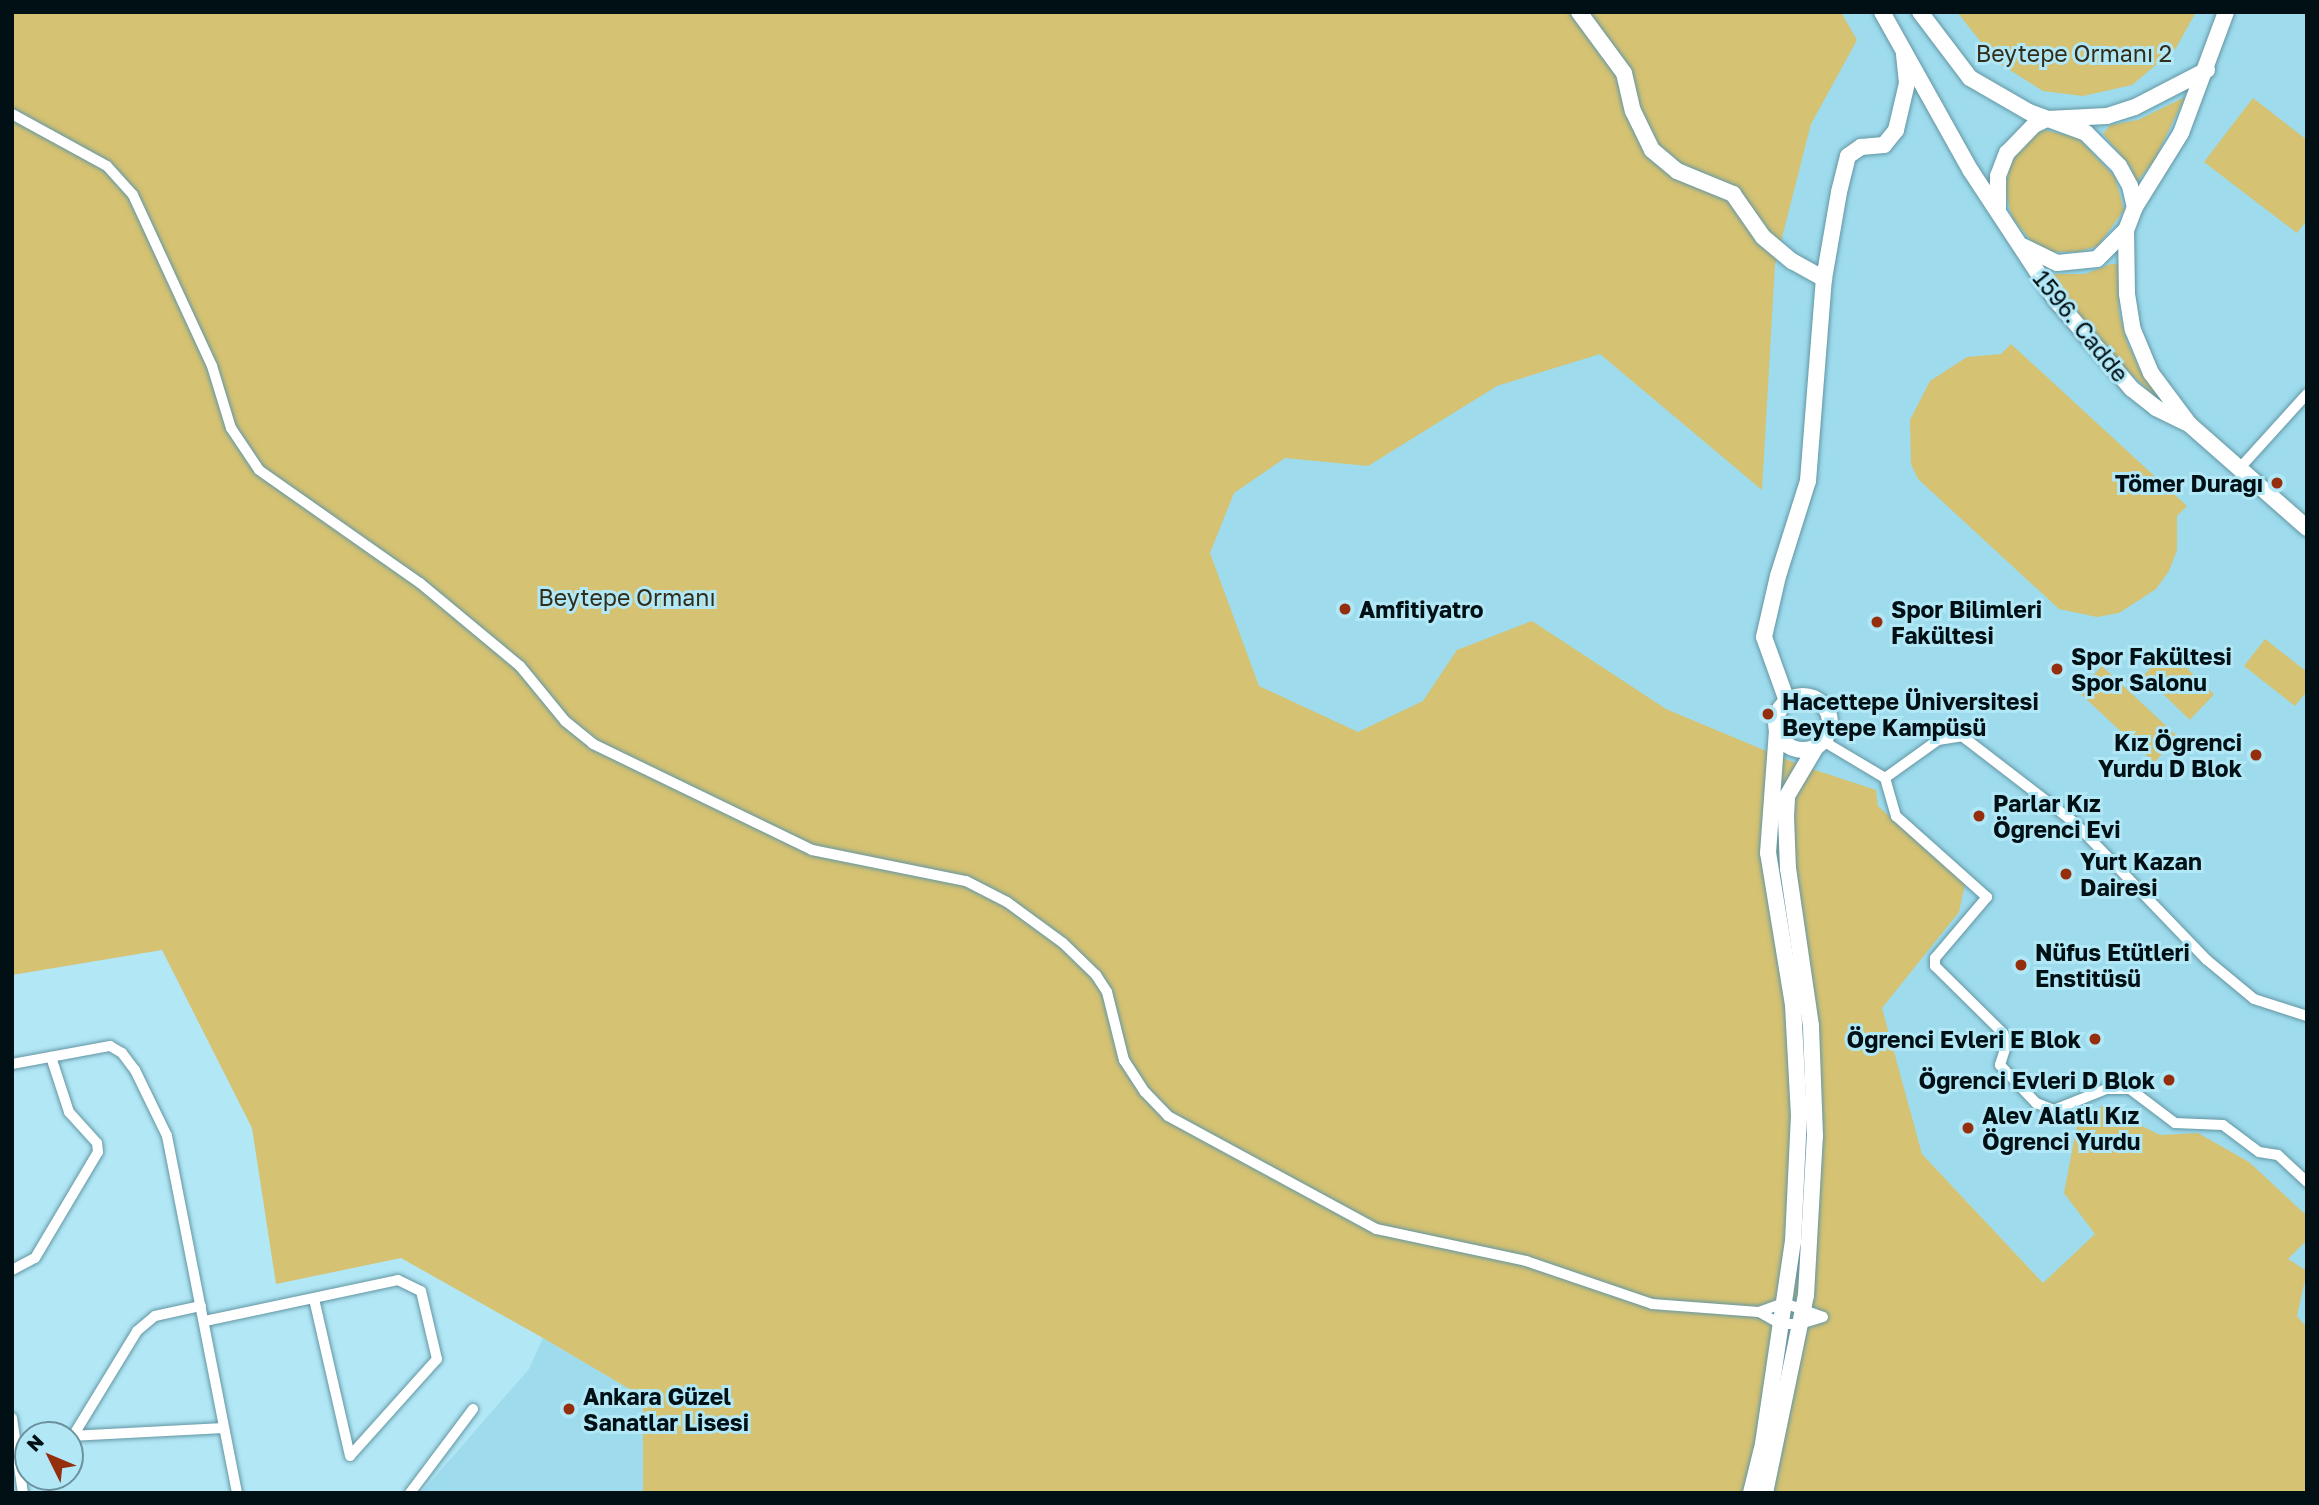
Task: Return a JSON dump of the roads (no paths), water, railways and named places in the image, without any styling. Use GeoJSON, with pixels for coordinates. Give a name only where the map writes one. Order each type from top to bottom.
{"type":"FeatureCollection","features":[{"type":"Feature","properties":{"kind":"main road"},"geometry":{"type":"LineString","coordinates":[[1579,12],[1624,73],[1633,111],[1652,150],[1677,171],[1733,194],[1763,237],[1792,261],[1824,279]]}},
{"type":"Feature","properties":{"kind":"main road","name":"1596. Cadde"},"geometry":{"type":"LineString","coordinates":[[1882,12],[1998,213],[2080,331],[2132,389],[2156,408],[2189,424]]}},
{"type":"Feature","properties":{"kind":"main road"},"geometry":{"type":"LineString","coordinates":[[1920,12],[1970,78],[2048,119],[2086,133],[2106,151],[2126,177],[2135,207]]}},
{"type":"Feature","properties":{"kind":"main road","name":"1596. Cadde"},"geometry":{"type":"LineString","coordinates":[[2016,242],[2048,261],[2076,264],[2109,251],[2126,230],[2135,207],[2181,133],[2207,70],[2226,12]]}},
{"type":"Feature","properties":{"kind":"main road"},"geometry":{"type":"LineString","coordinates":[[1787,701],[1764,637],[1778,576],[1808,481],[1824,279],[1848,156],[1861,147],[1889,142],[1904,104],[1904,52]]}},
{"type":"Feature","properties":{"kind":"main road"},"geometry":{"type":"LineString","coordinates":[[1998,213],[1998,176],[2007,153],[2022,134],[2048,119],[2107,116],[2135,107],[2207,70]]}},
{"type":"Feature","properties":{"kind":"main road","name":"1596. Cadde"},"geometry":{"type":"LineString","coordinates":[[2126,230],[2127,294],[2133,330],[2151,373],[2189,424],[2307,528]]}},
{"type":"Feature","properties":{"kind":"main road"},"geometry":{"type":"LineString","coordinates":[[1751,1493],[1793,1242],[1799,1116],[1793,1005],[1768,853],[1777,716],[1787,701],[1804,696],[1826,708],[1830,725],[1787,796],[1786,817],[1790,882],[1811,1026],[1815,1136],[1804,1307],[1765,1493]]}},
{"type":"Feature","properties":{"kind":"main road"},"geometry":{"type":"LineString","coordinates":[[1777,730],[1790,747],[1819,744]]}},
{"type":"Feature","properties":{"kind":"street"},"geometry":{"type":"LineString","coordinates":[[12,114],[107,166],[133,195],[212,366],[236,438],[259,470],[420,583],[520,666],[565,721],[593,744],[812,850],[966,881],[1007,902],[1063,943],[1096,975],[1107,992],[1124,1060],[1144,1092],[1168,1116],[1281,1176],[1325,1205],[1376,1229],[1526,1261],[1652,1304],[1759,1312],[1784,1303],[1804,1307]]}},
{"type":"Feature","properties":{"kind":"street"},"geometry":{"type":"LineString","coordinates":[[2239,469],[2307,394]]}},
{"type":"Feature","properties":{"kind":"street"},"geometry":{"type":"LineString","coordinates":[[1885,778],[1938,740],[1962,736],[2075,823],[2207,960],[2254,999],[2307,1016]]}},
{"type":"Feature","properties":{"kind":"street"},"geometry":{"type":"LineString","coordinates":[[1819,744],[1885,778],[1896,816],[1987,897],[1936,958],[1935,966],[2003,1032],[2007,1042],[2000,1065],[2004,1073],[2036,1103],[2054,1110],[2106,1089],[2130,1088],[2175,1123],[2222,1125],[2259,1152],[2278,1155],[2307,1182]]}},
{"type":"Feature","properties":{"kind":"street"},"geometry":{"type":"LineString","coordinates":[[12,1064],[110,1046],[122,1053],[135,1070],[167,1136],[237,1493]]}},
{"type":"Feature","properties":{"kind":"street"},"geometry":{"type":"LineString","coordinates":[[12,1270],[35,1258],[98,1152],[97,1143],[69,1112],[51,1056]]}},
{"type":"Feature","properties":{"kind":"street"},"geometry":{"type":"LineString","coordinates":[[205,1321],[314,1300],[398,1280],[421,1291],[438,1348],[429,1371],[351,1456],[314,1300]]}},
{"type":"Feature","properties":{"kind":"street"},"geometry":{"type":"LineString","coordinates":[[80,1421],[137,1331],[155,1316],[201,1306]]}},
{"type":"Feature","properties":{"kind":"street"},"geometry":{"type":"LineString","coordinates":[[1759,1312],[1781,1324],[1800,1324]]}},
{"type":"Feature","properties":{"kind":"street"},"geometry":{"type":"LineString","coordinates":[[410,1493],[473,1409]]}},
{"type":"Feature","properties":{"kind":"street"},"geometry":{"type":"LineString","coordinates":[[84,1435],[224,1428]]}},
{"type":"Feature","properties":{"kind":"place","name":"Tömer Durağı"},"geometry":{"type":"Point","coordinates":[2277,483]}},
{"type":"Feature","properties":{"kind":"place","name":"Amfitiyatro"},"geometry":{"type":"Point","coordinates":[1345,609]}},
{"type":"Feature","properties":{"kind":"place","name":"Spor Bilimleri Fakültesi"},"geometry":{"type":"Point","coordinates":[1877,622]}},
{"type":"Feature","properties":{"kind":"place","name":"Spor Fakültesi Spor Salonu"},"geometry":{"type":"Point","coordinates":[2057,669]}},
{"type":"Feature","properties":{"kind":"place","name":"Hacettepe Üniversitesi Beytepe Kampüsü"},"geometry":{"type":"Point","coordinates":[1768,714]}},
{"type":"Feature","properties":{"kind":"place","name":"Kız Öğrenci Yurdu D Blok"},"geometry":{"type":"Point","coordinates":[2256,755]}},
{"type":"Feature","properties":{"kind":"place","name":"Parlar Kız Öğrenci Evi"},"geometry":{"type":"Point","coordinates":[1979,816]}},
{"type":"Feature","properties":{"kind":"place","name":"Yurt Kazan Dairesi"},"geometry":{"type":"Point","coordinates":[2066,874]}},
{"type":"Feature","properties":{"kind":"place","name":"Nüfus Etütleri Enstitüsü"},"geometry":{"type":"Point","coordinates":[2021,965]}},
{"type":"Feature","properties":{"kind":"place","name":"Öğrenci Evleri E Blok"},"geometry":{"type":"Point","coordinates":[2095,1039]}},
{"type":"Feature","properties":{"kind":"place","name":"Öğrenci Evleri D Blok"},"geometry":{"type":"Point","coordinates":[2169,1080]}},
{"type":"Feature","properties":{"kind":"place","name":"Alev Alatlı Kız Öğrenci Yurdu"},"geometry":{"type":"Point","coordinates":[1968,1128]}},
{"type":"Feature","properties":{"kind":"place","name":"Ankara Güzel Sanatlar Lisesi"},"geometry":{"type":"Point","coordinates":[569,1409]}},
{"type":"Feature","properties":{"kind":"park label","name":"Beytepe Ormanı 2"},"geometry":{"type":"Point","coordinates":[2074,53]}},
{"type":"Feature","properties":{"kind":"park label","name":"Beytepe Ormanı"},"geometry":{"type":"Point","coordinates":[627,597]}}]}
